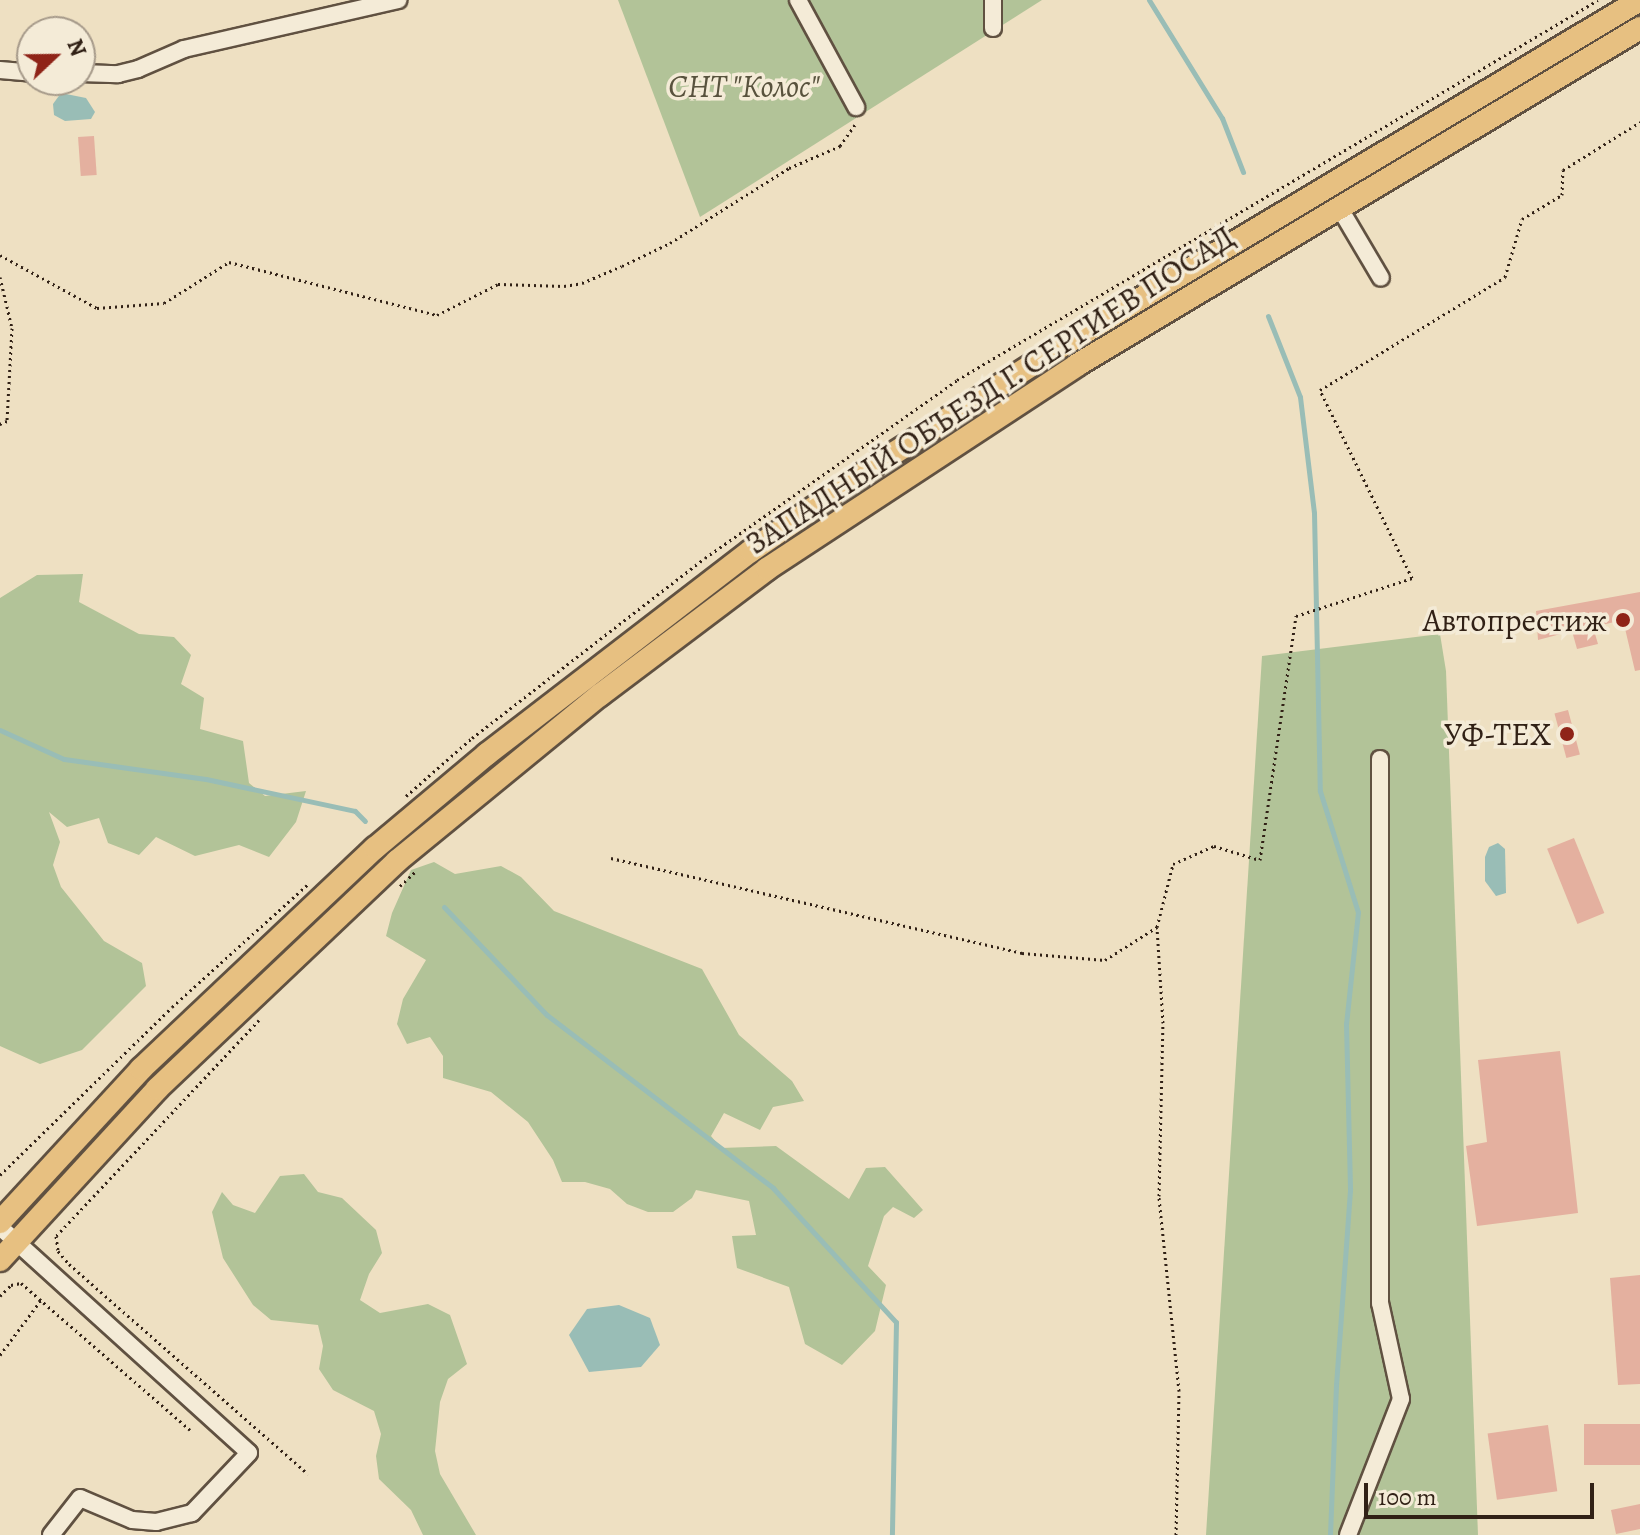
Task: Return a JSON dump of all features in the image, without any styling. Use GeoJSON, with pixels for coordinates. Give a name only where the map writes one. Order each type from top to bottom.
{"type":"FeatureCollection","features":[{"type":"Feature","properties":{"kind":"main road","name":"ЗАПАДНЫЙ ОБЪЕЗД Г. СЕРГИЕВ ПОСАД"},"geometry":{"type":"LineString","coordinates":[[0,1260],[5,1230],[141,1069],[375,848],[499,744],[751,551],[880,462],[1063,345],[1640,0]]}},
{"type":"Feature","properties":{"kind":"main road","name":"ЗАПАДНЫЙ ОБЪЕЗД Г. СЕРГИЕВ ПОСАД"},"geometry":{"type":"LineString","coordinates":[[5,1230],[409,851],[600,695],[767,569],[896,481],[1077,365],[1640,28]]}},
{"type":"Feature","properties":{"kind":"street"},"geometry":{"type":"LineString","coordinates":[[96,73],[118,74],[138,69],[184,49],[398,0]]}},
{"type":"Feature","properties":{"kind":"street"},"geometry":{"type":"LineString","coordinates":[[798,0],[856,107]]}},
{"type":"Feature","properties":{"kind":"street"},"geometry":{"type":"LineString","coordinates":[[993,0],[993,28]]}},
{"type":"Feature","properties":{"kind":"street"},"geometry":{"type":"LineString","coordinates":[[1339,207],[1381,278]]}},
{"type":"Feature","properties":{"kind":"street"},"geometry":{"type":"LineString","coordinates":[[1348,1535],[1401,1399],[1380,1303],[1380,759]]}},
{"type":"Feature","properties":{"kind":"street"},"geometry":{"type":"LineString","coordinates":[[5,1230],[249,1453],[192,1513],[156,1522],[132,1520],[80,1498],[51,1535]]}},
{"type":"Feature","properties":{"kind":"path"},"geometry":{"type":"LineString","coordinates":[[0,255],[97,308],[164,303],[229,262],[437,315],[498,284],[564,286],[582,283],[670,243],[789,168],[840,146],[853,129],[856,107]]}},
{"type":"Feature","properties":{"kind":"path"},"geometry":{"type":"LineString","coordinates":[[1176,1535],[1179,1391],[1159,1196],[1163,1023],[1157,927],[1173,864],[1214,846],[1260,860],[1296,616],[1412,578],[1320,390],[1505,277],[1522,219],[1562,195],[1563,170],[1640,122]]}},
{"type":"Feature","properties":{"kind":"path"},"geometry":{"type":"LineString","coordinates":[[0,277],[12,328],[7,421],[0,424]]}},
{"type":"Feature","properties":{"kind":"path"},"geometry":{"type":"LineString","coordinates":[[611,858],[1022,953],[1105,960],[1157,927]]}},
{"type":"Feature","properties":{"kind":"path"},"geometry":{"type":"LineString","coordinates":[[399,887],[422,866]]}},
{"type":"Feature","properties":{"kind":"path"},"geometry":{"type":"LineString","coordinates":[[264,1014],[56,1236],[58,1251],[69,1264],[308,1474]]}},
{"type":"Feature","properties":{"kind":"path"},"geometry":{"type":"LineString","coordinates":[[0,1296],[11,1285],[21,1283],[190,1430]]}},
{"type":"Feature","properties":{"kind":"path"},"geometry":{"type":"LineString","coordinates":[[0,1355],[41,1300]]}},
{"type":"Feature","properties":{"kind":"green space","name":"СНТ \"Колос\""},"geometry":{"type":"Polygon","coordinates":[[[618,0],[1042,0],[700,217],[618,0]]]}},
{"type":"Feature","properties":{"kind":"green space"},"geometry":{"type":"Polygon","coordinates":[[[83,574],[79,602],[139,634],[174,637],[191,655],[181,684],[204,698],[200,729],[243,741],[249,783],[265,796],[306,791],[296,822],[269,857],[239,845],[195,856],[156,837],[139,855],[108,843],[99,818],[67,827],[49,812],[60,842],[53,865],[61,887],[104,941],[142,963],[146,986],[82,1050],[40,1064],[0,1046],[0,598],[37,575],[83,574]]]}},
{"type":"Feature","properties":{"kind":"green space"},"geometry":{"type":"Polygon","coordinates":[[[1440,634],[1446,671],[1478,1535],[1206,1535],[1262,656],[1440,634]]]}},
{"type":"Feature","properties":{"kind":"green space"},"geometry":{"type":"Polygon","coordinates":[[[434,862],[455,874],[501,866],[521,877],[554,911],[702,969],[739,1035],[792,1081],[804,1101],[773,1107],[760,1130],[724,1113],[711,1136],[721,1148],[776,1146],[849,1199],[866,1168],[885,1167],[923,1210],[914,1218],[893,1207],[884,1216],[868,1266],[886,1285],[875,1331],[842,1365],[805,1344],[789,1287],[737,1268],[732,1236],[756,1235],[749,1201],[696,1190],[692,1198],[673,1212],[648,1212],[627,1204],[610,1189],[585,1182],[562,1182],[553,1160],[528,1122],[491,1092],[443,1078],[443,1056],[430,1037],[407,1044],[397,1024],[403,999],[426,960],[386,936],[392,913],[411,870],[434,862]]]}},
{"type":"Feature","properties":{"kind":"green space"},"geometry":{"type":"Polygon","coordinates":[[[304,1174],[318,1192],[342,1198],[376,1230],[382,1253],[369,1274],[360,1300],[380,1313],[428,1304],[450,1315],[467,1364],[448,1379],[440,1402],[435,1451],[440,1474],[476,1535],[423,1535],[411,1510],[379,1479],[376,1456],[381,1434],[374,1411],[333,1390],[319,1369],[323,1346],[318,1325],[271,1320],[253,1305],[223,1258],[212,1212],[222,1192],[233,1205],[255,1213],[280,1176],[304,1174]]]}},
{"type":"Feature","properties":{"kind":"water"},"geometry":{"type":"Polygon","coordinates":[[[59,96],[76,96],[86,98],[95,112],[91,119],[65,121],[54,115],[53,104],[59,96]]]}},
{"type":"Feature","properties":{"kind":"water"},"geometry":{"type":"Polygon","coordinates":[[[1498,843],[1505,849],[1506,893],[1496,896],[1485,881],[1485,857],[1489,847],[1498,843]]]}},
{"type":"Feature","properties":{"kind":"water"},"geometry":{"type":"Polygon","coordinates":[[[619,1305],[650,1318],[660,1345],[641,1367],[589,1372],[569,1335],[587,1309],[619,1305]]]}},
{"type":"Feature","properties":{"kind":"building"},"geometry":{"type":"Polygon","coordinates":[[[94,136],[97,175],[81,176],[78,137],[94,136]]]}},
{"type":"Feature","properties":{"kind":"building"},"geometry":{"type":"Polygon","coordinates":[[[1640,592],[1640,670],[1635,671],[1623,620],[1593,627],[1598,644],[1577,649],[1572,631],[1538,640],[1536,611],[1640,592]]]}},
{"type":"Feature","properties":{"kind":"building","name":"УФ-ТЕХ"},"geometry":{"type":"Polygon","coordinates":[[[1568,710],[1580,754],[1566,758],[1554,714],[1568,710]]]}},
{"type":"Feature","properties":{"kind":"building"},"geometry":{"type":"Polygon","coordinates":[[[1574,838],[1604,913],[1577,924],[1547,849],[1574,838]]]}},
{"type":"Feature","properties":{"kind":"building"},"geometry":{"type":"Polygon","coordinates":[[[1560,1051],[1578,1213],[1477,1226],[1466,1146],[1487,1142],[1478,1060],[1560,1051]]]}},
{"type":"Feature","properties":{"kind":"building"},"geometry":{"type":"Polygon","coordinates":[[[1640,1275],[1640,1384],[1618,1385],[1610,1278],[1640,1275]]]}},
{"type":"Feature","properties":{"kind":"building"},"geometry":{"type":"Polygon","coordinates":[[[1584,1424],[1640,1424],[1640,1465],[1584,1465],[1584,1424]]]}},
{"type":"Feature","properties":{"kind":"building"},"geometry":{"type":"Polygon","coordinates":[[[1548,1425],[1557,1491],[1497,1500],[1488,1433],[1548,1425]]]}},
{"type":"Feature","properties":{"kind":"building"},"geometry":{"type":"Polygon","coordinates":[[[1640,1504],[1640,1529],[1616,1534],[1611,1510],[1640,1504]]]}},
{"type":"Feature","properties":{"kind":"waterway"},"geometry":{"type":"LineString","coordinates":[[1149,0],[1222,118],[1243,172]]}},
{"type":"Feature","properties":{"kind":"waterway"},"geometry":{"type":"LineString","coordinates":[[1268,316],[1300,397],[1314,513],[1320,791],[1358,912],[1346,1024],[1350,1190],[1336,1385],[1330,1535]]}},
{"type":"Feature","properties":{"kind":"waterway"},"geometry":{"type":"LineString","coordinates":[[0,730],[64,759],[206,779],[355,811],[365,821]]}},
{"type":"Feature","properties":{"kind":"waterway"},"geometry":{"type":"LineString","coordinates":[[444,907],[547,1015],[773,1188],[896,1322],[892,1535]]}},
{"type":"Feature","properties":{"kind":"place","name":"Автопрестиж"},"geometry":{"type":"Point","coordinates":[1623,620]}},
{"type":"Feature","properties":{"kind":"place","name":"УФ-ТЕХ"},"geometry":{"type":"Point","coordinates":[1567,734]}}]}
